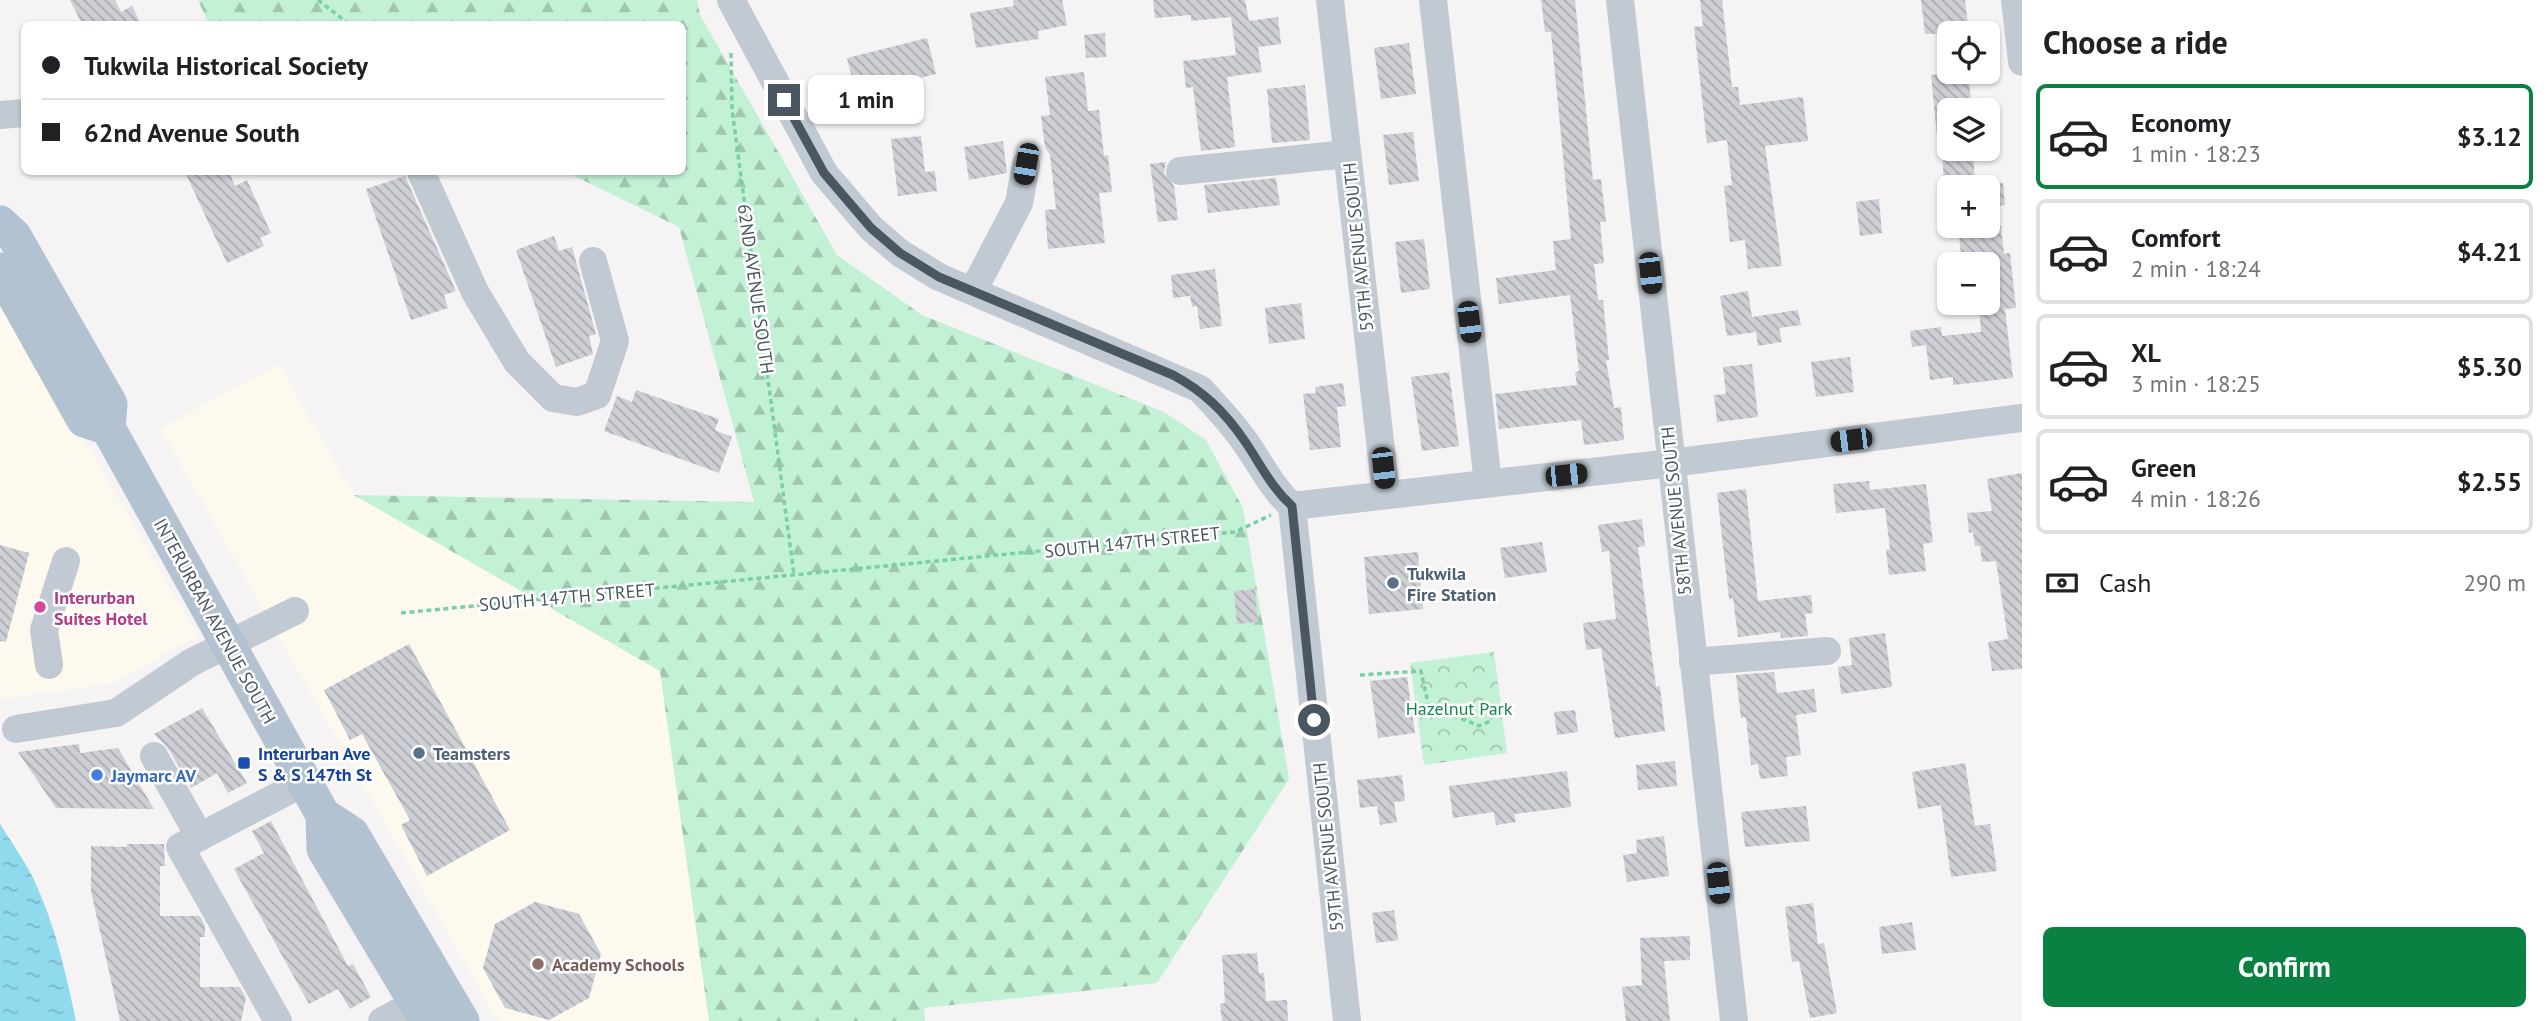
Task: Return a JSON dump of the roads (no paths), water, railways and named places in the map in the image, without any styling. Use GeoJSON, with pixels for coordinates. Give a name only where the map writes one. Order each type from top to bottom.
{"type":"FeatureCollection","features":[{"type":"Feature","properties":{"kind":"main road","name":"INTERURBAN AVENUE SOUTH"},"geometry":{"type":"LineString","coordinates":[[0,223],[14,236],[110,404],[108,428],[323,815],[324,849],[421,1012]]}},
{"type":"Feature","properties":{"kind":"main road","name":"INTERURBAN AVENUE SOUTH"},"geometry":{"type":"LineString","coordinates":[[0,270],[85,420],[108,428]]}},
{"type":"Feature","properties":{"kind":"main road","name":"INTERURBAN AVENUE SOUTH"},"geometry":{"type":"LineString","coordinates":[[323,815],[352,834],[462,1021]]}},
{"type":"Feature","properties":{"kind":"street","name":"59TH AVENUE SOUTH"},"geometry":{"type":"LineString","coordinates":[[1330,0],[1386,494]]}},
{"type":"Feature","properties":{"kind":"street"},"geometry":{"type":"LineString","coordinates":[[1433,0],[1488,483]]}},
{"type":"Feature","properties":{"kind":"street","name":"58TH AVENUE SOUTH"},"geometry":{"type":"LineString","coordinates":[[1620,0],[1734,1021]]}},
{"type":"Feature","properties":{"kind":"street"},"geometry":{"type":"LineString","coordinates":[[2015,0],[2022,62]]}},
{"type":"Feature","properties":{"kind":"street"},"geometry":{"type":"LineString","coordinates":[[734,1],[824,173],[871,228],[900,253],[939,277],[1200,389],[1221,410],[1245,441],[1276,491],[1292,506],[1671,463],[2022,418]]}},
{"type":"Feature","properties":{"kind":"street"},"geometry":{"type":"LineString","coordinates":[[0,115],[21,113]]}},
{"type":"Feature","properties":{"kind":"street"},"geometry":{"type":"LineString","coordinates":[[1180,171],[1347,154]]}},
{"type":"Feature","properties":{"kind":"street"},"geometry":{"type":"LineString","coordinates":[[973,291],[1019,203],[1026,164]]}},
{"type":"Feature","properties":{"kind":"street"},"geometry":{"type":"LineString","coordinates":[[422,175],[475,292],[517,362],[553,398],[577,402],[597,395],[610,363],[615,341],[593,261]]}},
{"type":"Feature","properties":{"kind":"street","name":"59TH AVENUE SOUTH"},"geometry":{"type":"LineString","coordinates":[[1292,506],[1347,1021]]}},
{"type":"Feature","properties":{"kind":"street"},"geometry":{"type":"LineString","coordinates":[[49,665],[44,630],[66,561]]}},
{"type":"Feature","properties":{"kind":"street"},"geometry":{"type":"LineString","coordinates":[[16,729],[116,713],[140,694],[227,643],[295,611]]}},
{"type":"Feature","properties":{"kind":"street"},"geometry":{"type":"LineString","coordinates":[[1693,662],[1827,651]]}},
{"type":"Feature","properties":{"kind":"street"},"geometry":{"type":"LineString","coordinates":[[155,756],[200,837]]}},
{"type":"Feature","properties":{"kind":"street"},"geometry":{"type":"LineString","coordinates":[[278,1021],[180,847],[305,782]]}},
{"type":"Feature","properties":{"kind":"street"},"geometry":{"type":"LineString","coordinates":[[382,1021],[421,1012]]}},
{"type":"Feature","properties":{"kind":"water"},"geometry":{"type":"Polygon","coordinates":[[[0,824],[34,880],[48,914],[76,1021],[0,1021],[0,824]]]}},
{"type":"Feature","properties":{"kind":"place","name":"Tukwila Fire Station"},"geometry":{"type":"Point","coordinates":[1393,583]}},
{"type":"Feature","properties":{"kind":"place","name":"Interurban Suites Hotel"},"geometry":{"type":"Point","coordinates":[40,607]}},
{"type":"Feature","properties":{"kind":"place","name":"Teamsters"},"geometry":{"type":"Point","coordinates":[419,753]}},
{"type":"Feature","properties":{"kind":"place","name":"Interurban Ave S & S 147th St"},"geometry":{"type":"Point","coordinates":[244,763]}},
{"type":"Feature","properties":{"kind":"place","name":"Jaymarc AV"},"geometry":{"type":"Point","coordinates":[97,775]}},
{"type":"Feature","properties":{"kind":"place","name":"Academy Schools"},"geometry":{"type":"Point","coordinates":[538,964]}},
{"type":"Feature","properties":{"kind":"park label","name":"Hazelnut Park"},"geometry":{"type":"Point","coordinates":[1459,708]}}]}
